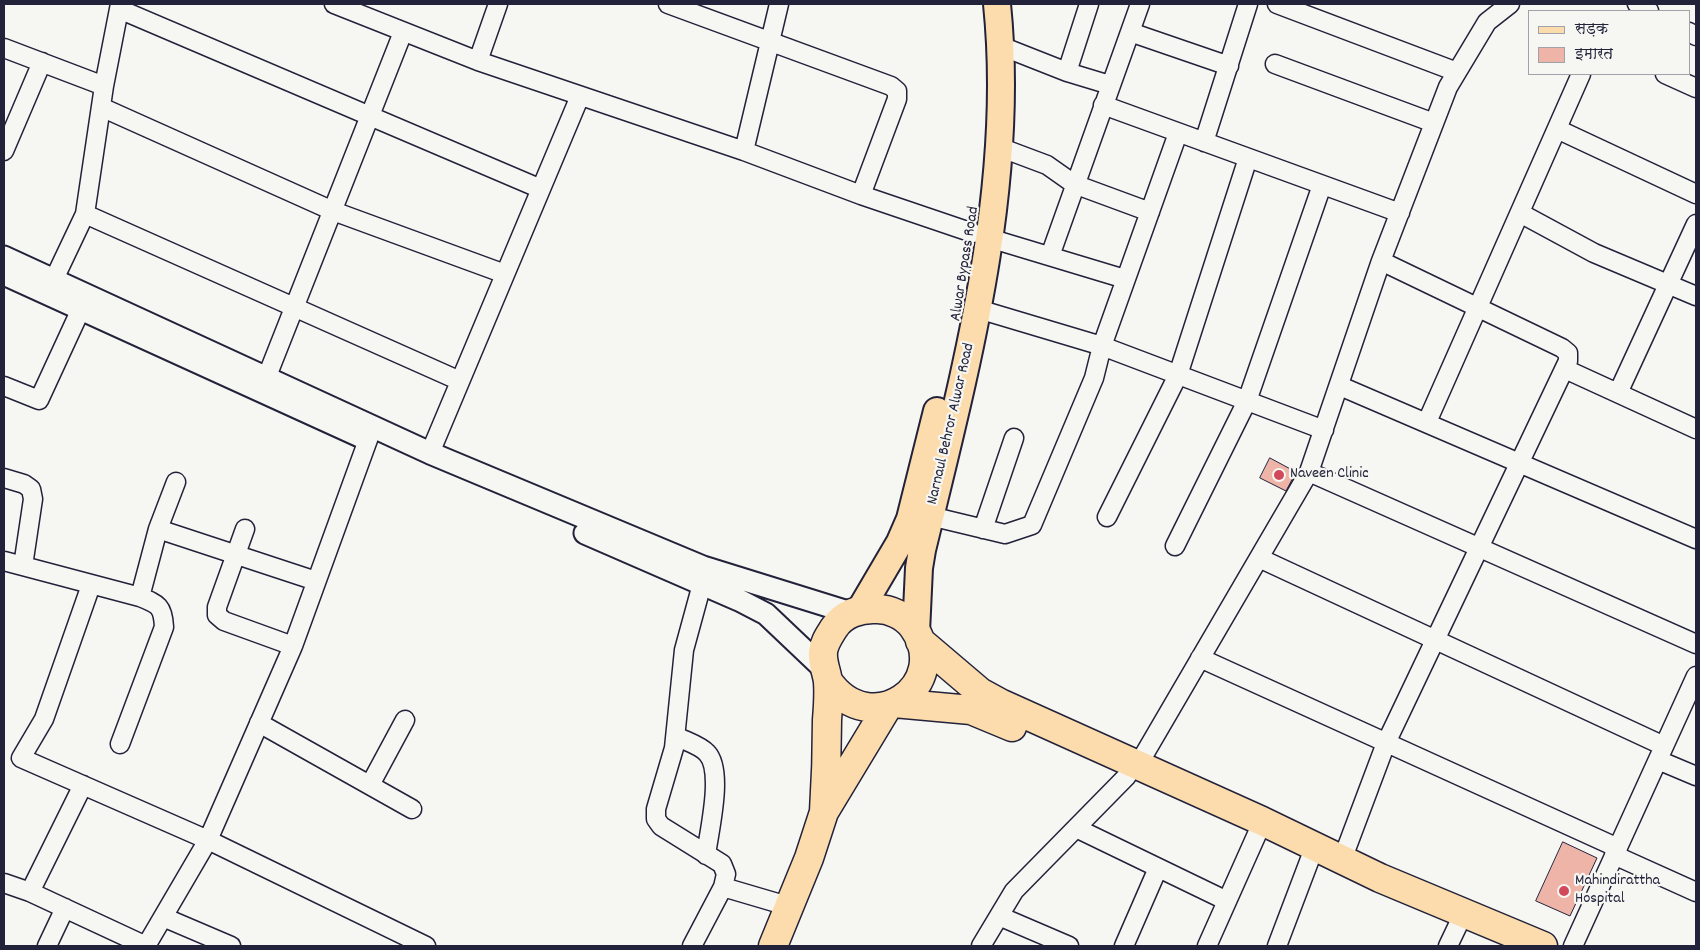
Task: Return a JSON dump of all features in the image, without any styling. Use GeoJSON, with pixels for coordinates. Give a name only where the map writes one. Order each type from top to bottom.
{"type":"FeatureCollection","features":[{"type":"Feature","properties":{"kind":"highway"},"geometry":{"type":"LineString","coordinates":[[824,812],[827,676],[823,654],[828,637],[837,623],[856,612],[888,610],[904,618],[918,636],[988,696],[1257,834],[1310,859],[1453,936],[1508,946]]}},
{"type":"Feature","properties":{"kind":"highway"},"geometry":{"type":"LineString","coordinates":[[773,946],[791,907],[824,812],[891,705],[912,691],[922,672],[923,657],[918,636]]}},
{"type":"Feature","properties":{"kind":"highway"},"geometry":{"type":"LineString","coordinates":[[827,676],[843,699],[865,708],[891,705],[971,710],[1132,770],[1543,946]]}},
{"type":"Feature","properties":{"kind":"main road","name":"Alwar Bypass Road"},"geometry":{"type":"LineString","coordinates":[[920,518],[955,336],[981,235],[983,33],[980,4]]}},
{"type":"Feature","properties":{"kind":"main road","name":"Narnaul Behror Alwar Road"},"geometry":{"type":"LineString","coordinates":[[920,518],[978,309],[981,235],[999,146],[1001,46],[997,4]]}},
{"type":"Feature","properties":{"kind":"main road"},"geometry":{"type":"LineString","coordinates":[[856,612],[900,542],[920,518]]}},
{"type":"Feature","properties":{"kind":"main road"},"geometry":{"type":"LineString","coordinates":[[918,636],[920,518]]}},
{"type":"Feature","properties":{"kind":"street"},"geometry":{"type":"LineString","coordinates":[[478,61],[498,4]]}},
{"type":"Feature","properties":{"kind":"street"},"geometry":{"type":"LineString","coordinates":[[744,151],[779,4]]}},
{"type":"Feature","properties":{"kind":"street"},"geometry":{"type":"LineString","coordinates":[[1067,72],[1089,4]]}},
{"type":"Feature","properties":{"kind":"street"},"geometry":{"type":"LineString","coordinates":[[1050,256],[1074,184],[1140,4]]}},
{"type":"Feature","properties":{"kind":"street"},"geometry":{"type":"LineString","coordinates":[[1204,142],[1248,4]]}},
{"type":"Feature","properties":{"kind":"street"},"geometry":{"type":"LineString","coordinates":[[1277,4],[1457,72]]}},
{"type":"Feature","properties":{"kind":"street"},"geometry":{"type":"LineString","coordinates":[[981,946],[1014,891],[1132,770],[1309,472],[1340,386],[1381,261],[1448,87],[1487,22],[1510,4]]}},
{"type":"Feature","properties":{"kind":"street"},"geometry":{"type":"LineString","coordinates":[[678,5],[891,86],[897,91],[896,99],[860,195]]}},
{"type":"Feature","properties":{"kind":"street"},"geometry":{"type":"LineString","coordinates":[[344,6],[403,32],[478,61],[744,151],[860,195],[1126,280]]}},
{"type":"Feature","properties":{"kind":"street"},"geometry":{"type":"LineString","coordinates":[[51,287],[85,214],[104,86],[119,7],[541,189]]}},
{"type":"Feature","properties":{"kind":"street"},"geometry":{"type":"LineString","coordinates":[[265,385],[403,32]]}},
{"type":"Feature","properties":{"kind":"street"},"geometry":{"type":"LineString","coordinates":[[1130,32],[1229,66]]}},
{"type":"Feature","properties":{"kind":"street"},"geometry":{"type":"LineString","coordinates":[[1001,46],[1067,72],[1110,85]]}},
{"type":"Feature","properties":{"kind":"street"},"geometry":{"type":"LineString","coordinates":[[4,48],[104,86]]}},
{"type":"Feature","properties":{"kind":"street"},"geometry":{"type":"LineString","coordinates":[[4,151],[42,62]]}},
{"type":"Feature","properties":{"kind":"street"},"geometry":{"type":"LineString","coordinates":[[1275,64],[1434,123]]}},
{"type":"Feature","properties":{"kind":"street"},"geometry":{"type":"LineString","coordinates":[[1427,422],[1581,75]]}},
{"type":"Feature","properties":{"kind":"street"},"geometry":{"type":"LineString","coordinates":[[1667,75],[1696,88]]}},
{"type":"Feature","properties":{"kind":"street"},"geometry":{"type":"LineString","coordinates":[[430,453],[580,96]]}},
{"type":"Feature","properties":{"kind":"street"},"geometry":{"type":"LineString","coordinates":[[1103,106],[1400,213]]}},
{"type":"Feature","properties":{"kind":"street"},"geometry":{"type":"LineString","coordinates":[[101,107],[333,211],[505,274]]}},
{"type":"Feature","properties":{"kind":"street"},"geometry":{"type":"LineString","coordinates":[[1557,129],[1696,194]]}},
{"type":"Feature","properties":{"kind":"street"},"geometry":{"type":"LineString","coordinates":[[920,518],[1005,534],[1032,525],[1094,378],[1102,346],[1178,133]]}},
{"type":"Feature","properties":{"kind":"street"},"geometry":{"type":"LineString","coordinates":[[999,146],[1047,165],[1074,184],[1150,212]]}},
{"type":"Feature","properties":{"kind":"street"},"geometry":{"type":"LineString","coordinates":[[1108,517],[1178,374],[1248,158]]}},
{"type":"Feature","properties":{"kind":"street"},"geometry":{"type":"LineString","coordinates":[[1175,546],[1247,401],[1322,185]]}},
{"type":"Feature","properties":{"kind":"street"},"geometry":{"type":"LineString","coordinates":[[85,214],[460,381]]}},
{"type":"Feature","properties":{"kind":"street"},"geometry":{"type":"LineString","coordinates":[[1520,214],[1594,253],[1696,296]]}},
{"type":"Feature","properties":{"kind":"street"},"geometry":{"type":"LineString","coordinates":[[1618,393],[1696,224]]}},
{"type":"Feature","properties":{"kind":"street"},"geometry":{"type":"LineString","coordinates":[[1342,860],[1386,743],[1565,369],[1568,353],[1562,348],[1381,261]]}},
{"type":"Feature","properties":{"kind":"street"},"geometry":{"type":"LineString","coordinates":[[4,272],[51,287],[766,614],[827,676]]}},
{"type":"Feature","properties":{"kind":"street"},"geometry":{"type":"LineString","coordinates":[[51,287],[81,309],[265,385]]}},
{"type":"Feature","properties":{"kind":"street"},"geometry":{"type":"LineString","coordinates":[[4,386],[39,400],[81,309]]}},
{"type":"Feature","properties":{"kind":"street"},"geometry":{"type":"LineString","coordinates":[[978,309],[1102,346],[1324,430]]}},
{"type":"Feature","properties":{"kind":"street"},"geometry":{"type":"LineString","coordinates":[[1565,369],[1696,429]]}},
{"type":"Feature","properties":{"kind":"street"},"geometry":{"type":"LineString","coordinates":[[1340,386],[1521,462],[1696,539]]}},
{"type":"Feature","properties":{"kind":"street"},"geometry":{"type":"LineString","coordinates":[[370,433],[430,453],[703,567],[856,612]]}},
{"type":"Feature","properties":{"kind":"street"},"geometry":{"type":"LineString","coordinates":[[4,882],[30,892],[146,946],[208,840],[293,646],[370,433]]}},
{"type":"Feature","properties":{"kind":"street"},"geometry":{"type":"LineString","coordinates":[[983,529],[1014,438]]}},
{"type":"Feature","properties":{"kind":"street"},"geometry":{"type":"LineString","coordinates":[[1309,472],[1696,644]]}},
{"type":"Feature","properties":{"kind":"street"},"geometry":{"type":"LineString","coordinates":[[4,478],[24,484],[31,489],[33,498],[23,566]]}},
{"type":"Feature","properties":{"kind":"street"},"geometry":{"type":"LineString","coordinates":[[140,597],[158,529],[176,482]]}},
{"type":"Feature","properties":{"kind":"street"},"geometry":{"type":"LineString","coordinates":[[158,529],[316,581]]}},
{"type":"Feature","properties":{"kind":"street"},"geometry":{"type":"LineString","coordinates":[[245,529],[217,607],[217,615],[224,621],[293,646]]}},
{"type":"Feature","properties":{"kind":"street"},"geometry":{"type":"LineString","coordinates":[[1259,558],[1435,641],[1661,753],[1696,776]]}},
{"type":"Feature","properties":{"kind":"street"},"geometry":{"type":"LineString","coordinates":[[4,561],[140,597],[157,604],[164,614],[164,627],[120,744]]}},
{"type":"Feature","properties":{"kind":"street"},"geometry":{"type":"LineString","coordinates":[[692,946],[723,887],[726,874],[722,864],[661,826],[656,819],[656,809],[676,736],[684,650],[702,584]]}},
{"type":"Feature","properties":{"kind":"street"},"geometry":{"type":"LineString","coordinates":[[91,585],[44,719],[21,758],[208,840],[426,946]]}},
{"type":"Feature","properties":{"kind":"street"},"geometry":{"type":"LineString","coordinates":[[1200,658],[1386,743],[1696,892]]}},
{"type":"Feature","properties":{"kind":"street"},"geometry":{"type":"LineString","coordinates":[[1573,946],[1696,676]]}},
{"type":"Feature","properties":{"kind":"street"},"geometry":{"type":"LineString","coordinates":[[370,786],[405,720]]}},
{"type":"Feature","properties":{"kind":"street"},"geometry":{"type":"LineString","coordinates":[[259,723],[412,809]]}},
{"type":"Feature","properties":{"kind":"street"},"geometry":{"type":"LineString","coordinates":[[676,736],[706,751],[714,763],[716,777],[706,855]]}},
{"type":"Feature","properties":{"kind":"street"},"geometry":{"type":"LineString","coordinates":[[30,892],[84,785]]}},
{"type":"Feature","properties":{"kind":"street"},"geometry":{"type":"LineString","coordinates":[[1076,828],[1227,901]]}},
{"type":"Feature","properties":{"kind":"street"},"geometry":{"type":"LineString","coordinates":[[1207,946],[1257,834]]}},
{"type":"Feature","properties":{"kind":"street"},"geometry":{"type":"LineString","coordinates":[[1277,946],[1310,859]]}},
{"type":"Feature","properties":{"kind":"street"},"geometry":{"type":"LineString","coordinates":[[1124,946],[1158,868]]}},
{"type":"Feature","properties":{"kind":"street"},"geometry":{"type":"LineString","coordinates":[[723,887],[791,907]]}},
{"type":"Feature","properties":{"kind":"street"},"geometry":{"type":"LineString","coordinates":[[47,946],[65,908]]}},
{"type":"Feature","properties":{"kind":"street"},"geometry":{"type":"LineString","coordinates":[[999,916],[1069,946]]}},
{"type":"Feature","properties":{"kind":"street"},"geometry":{"type":"LineString","coordinates":[[163,917],[231,946]]}},
{"type":"Feature","properties":{"kind":"building"},"geometry":{"type":"Polygon","coordinates":[[[1270,458],[1296,472],[1286,491],[1260,478],[1270,458]]]}},
{"type":"Feature","properties":{"kind":"building"},"geometry":{"type":"Polygon","coordinates":[[[1563,842],[1597,858],[1570,916],[1536,901],[1563,842]]]}},
{"type":"Feature","properties":{"kind":"place","name":"Naveen Clinic"},"geometry":{"type":"Point","coordinates":[1279,475]}},
{"type":"Feature","properties":{"kind":"place","name":"Mahindirattha Hospital"},"geometry":{"type":"Point","coordinates":[1564,891]}}]}
